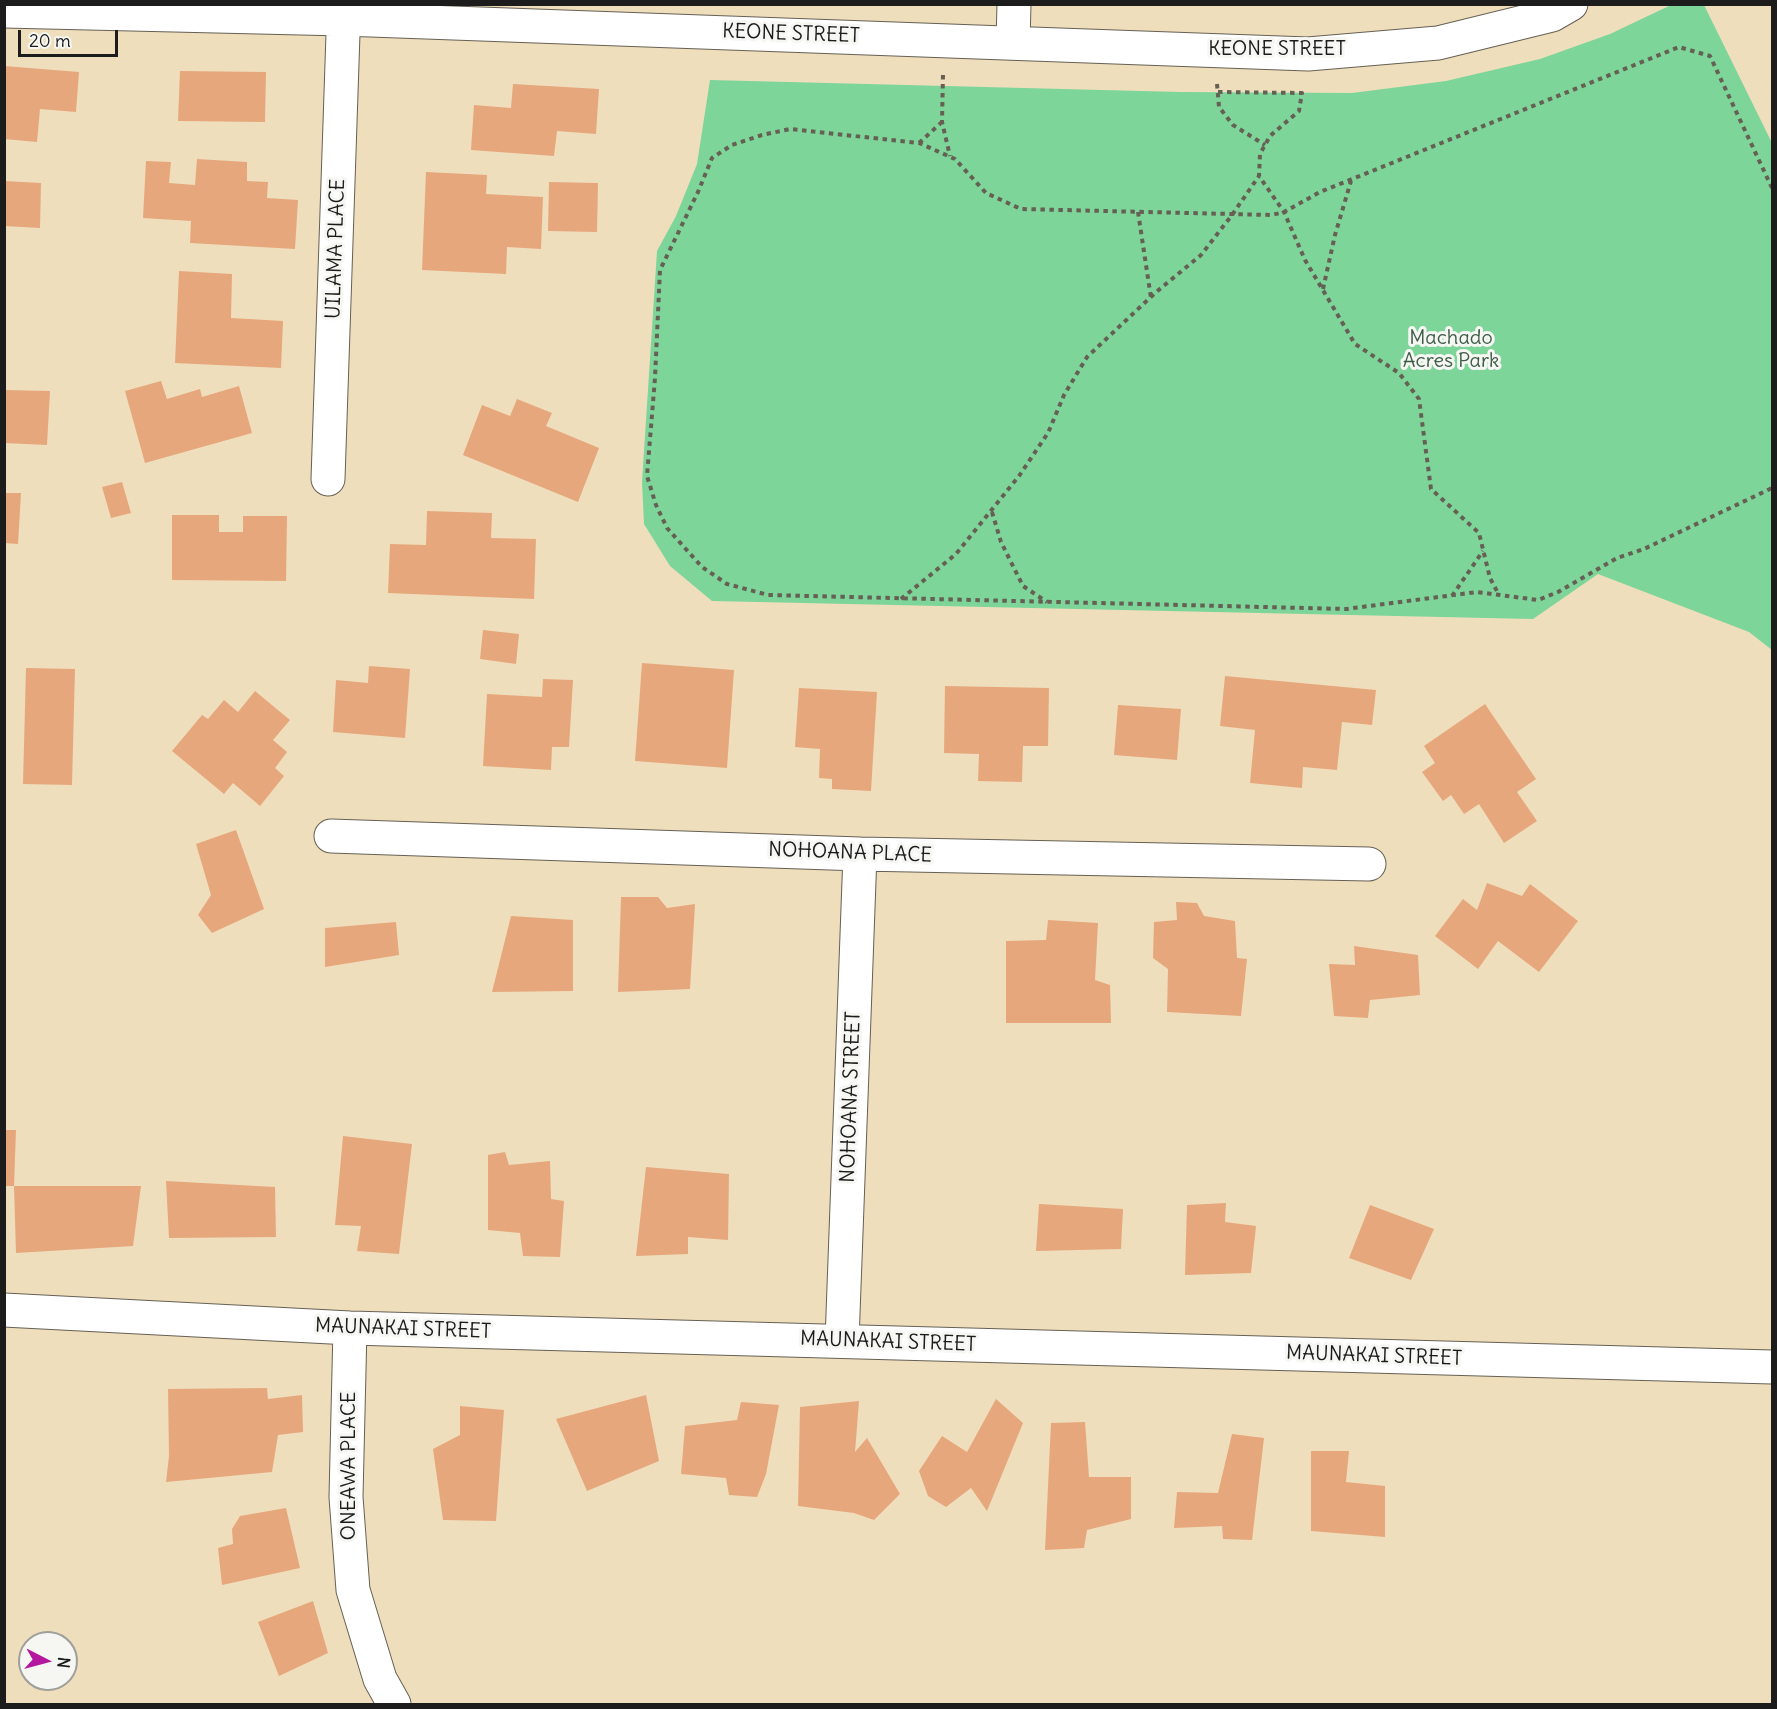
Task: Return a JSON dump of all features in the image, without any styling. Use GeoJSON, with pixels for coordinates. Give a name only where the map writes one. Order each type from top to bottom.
{"type":"FeatureCollection","features":[{"type":"Feature","properties":{"kind":"street"},"geometry":{"type":"LineString","coordinates":[[1013,42],[1014,4]]}},
{"type":"Feature","properties":{"kind":"street","name":"KEONE STREET"},"geometry":{"type":"LineString","coordinates":[[4,11],[344,12],[1308,54],[1438,43],[1557,8]]}},
{"type":"Feature","properties":{"kind":"street","name":"UILAMA PLACE"},"geometry":{"type":"LineString","coordinates":[[328,479],[344,12]]}},
{"type":"Feature","properties":{"kind":"street","name":"NOHOANA PLACE"},"geometry":{"type":"LineString","coordinates":[[331,836],[860,854],[1369,864]]}},
{"type":"Feature","properties":{"kind":"street","name":"NOHOANA STREET"},"geometry":{"type":"LineString","coordinates":[[842,1341],[860,854]]}},
{"type":"Feature","properties":{"kind":"street","name":"MAUNAKAI STREET"},"geometry":{"type":"LineString","coordinates":[[4,1310],[350,1328],[1773,1367]]}},
{"type":"Feature","properties":{"kind":"street","name":"ONEAWA PLACE"},"geometry":{"type":"LineString","coordinates":[[350,1328],[346,1497],[353,1590],[380,1679],[394,1704]]}},
{"type":"Feature","properties":{"kind":"path"},"geometry":{"type":"LineString","coordinates":[[1773,188],[1710,56],[1679,47],[1320,192],[1284,212],[1272,215],[1021,209],[986,193],[955,159],[919,143],[790,129],[732,145],[712,158],[660,270],[656,378],[647,477],[656,505],[667,528],[702,567],[727,584],[768,595],[1346,609],[1477,592],[1538,600],[1558,592],[1617,558],[1644,549],[1773,488]]}},
{"type":"Feature","properties":{"kind":"path"},"geometry":{"type":"LineString","coordinates":[[943,87],[942,122],[950,157]]}},
{"type":"Feature","properties":{"kind":"path"},"geometry":{"type":"LineString","coordinates":[[901,599],[956,555],[992,511],[1034,456],[1048,433],[1064,394],[1087,357],[1200,255],[1232,215],[1259,176],[1260,154],[1265,145],[1270,135],[1299,111],[1302,93],[1218,92],[1219,107],[1233,125],[1265,145]]}},
{"type":"Feature","properties":{"kind":"path"},"geometry":{"type":"LineString","coordinates":[[919,143],[942,122]]}},
{"type":"Feature","properties":{"kind":"path"},"geometry":{"type":"LineString","coordinates":[[1259,176],[1284,212],[1305,260],[1355,344],[1399,374],[1419,399],[1431,489],[1479,532],[1490,578],[1499,595]]}},
{"type":"Feature","properties":{"kind":"path"},"geometry":{"type":"LineString","coordinates":[[1323,290],[1335,235],[1351,180]]}},
{"type":"Feature","properties":{"kind":"path"},"geometry":{"type":"LineString","coordinates":[[1138,212],[1151,298]]}},
{"type":"Feature","properties":{"kind":"path"},"geometry":{"type":"LineString","coordinates":[[992,511],[1001,542],[1023,586],[1047,602]]}},
{"type":"Feature","properties":{"kind":"path"},"geometry":{"type":"LineString","coordinates":[[1452,596],[1483,550]]}},
{"type":"Feature","properties":{"kind":"green space","name":"Machado Acres Park"},"geometry":{"type":"Polygon","coordinates":[[[1671,5],[1704,5],[1772,143],[1772,650],[1749,632],[1598,574],[1533,619],[712,601],[670,566],[644,524],[642,482],[657,251],[676,216],[697,164],[710,80],[1181,92],[1352,93],[1446,81],[1540,59],[1610,34],[1671,5]]]}},
{"type":"Feature","properties":{"kind":"building"},"geometry":{"type":"Polygon","coordinates":[[[4,66],[79,72],[76,112],[40,109],[37,142],[4,139],[4,66]]]}},
{"type":"Feature","properties":{"kind":"building"},"geometry":{"type":"Polygon","coordinates":[[[180,71],[266,72],[265,122],[178,121],[180,71]]]}},
{"type":"Feature","properties":{"kind":"building"},"geometry":{"type":"Polygon","coordinates":[[[513,84],[599,89],[596,134],[557,131],[554,156],[471,150],[474,105],[511,108],[513,84]]]}},
{"type":"Feature","properties":{"kind":"building"},"geometry":{"type":"Polygon","coordinates":[[[197,159],[247,162],[247,181],[268,182],[267,198],[298,200],[295,249],[190,243],[191,221],[143,218],[146,161],[171,162],[169,183],[195,185],[197,159]]]}},
{"type":"Feature","properties":{"kind":"building"},"geometry":{"type":"Polygon","coordinates":[[[426,172],[487,175],[486,194],[543,197],[541,249],[507,247],[506,274],[422,270],[426,172]]]}},
{"type":"Feature","properties":{"kind":"building"},"geometry":{"type":"Polygon","coordinates":[[[4,181],[41,183],[40,228],[4,226],[4,181]]]}},
{"type":"Feature","properties":{"kind":"building"},"geometry":{"type":"Polygon","coordinates":[[[549,182],[598,183],[597,232],[548,231],[549,182]]]}},
{"type":"Feature","properties":{"kind":"building"},"geometry":{"type":"Polygon","coordinates":[[[179,271],[232,274],[231,318],[283,321],[281,368],[175,363],[179,271]]]}},
{"type":"Feature","properties":{"kind":"building"},"geometry":{"type":"Polygon","coordinates":[[[161,381],[167,399],[200,389],[202,397],[239,386],[252,433],[145,463],[125,391],[161,381]]]}},
{"type":"Feature","properties":{"kind":"building"},"geometry":{"type":"Polygon","coordinates":[[[4,390],[50,391],[47,445],[4,443],[4,390]]]}},
{"type":"Feature","properties":{"kind":"building"},"geometry":{"type":"Polygon","coordinates":[[[517,399],[552,413],[546,426],[599,448],[578,502],[463,455],[482,405],[510,416],[517,399]]]}},
{"type":"Feature","properties":{"kind":"building"},"geometry":{"type":"Polygon","coordinates":[[[122,482],[131,513],[111,518],[102,487],[122,482]]]}},
{"type":"Feature","properties":{"kind":"building"},"geometry":{"type":"Polygon","coordinates":[[[4,493],[21,493],[18,544],[4,543],[4,493]]]}},
{"type":"Feature","properties":{"kind":"building"},"geometry":{"type":"Polygon","coordinates":[[[427,511],[492,513],[491,538],[536,539],[534,599],[388,593],[390,544],[426,545],[427,511]]]}},
{"type":"Feature","properties":{"kind":"building"},"geometry":{"type":"Polygon","coordinates":[[[172,515],[219,515],[219,532],[243,532],[243,516],[287,516],[286,581],[172,580],[172,515]]]}},
{"type":"Feature","properties":{"kind":"building"},"geometry":{"type":"Polygon","coordinates":[[[483,630],[519,634],[516,664],[480,659],[483,630]]]}},
{"type":"Feature","properties":{"kind":"building"},"geometry":{"type":"Polygon","coordinates":[[[642,663],[734,670],[727,768],[635,761],[642,663]]]}},
{"type":"Feature","properties":{"kind":"building"},"geometry":{"type":"Polygon","coordinates":[[[369,666],[410,669],[405,738],[333,732],[336,680],[368,683],[369,666]]]}},
{"type":"Feature","properties":{"kind":"building"},"geometry":{"type":"Polygon","coordinates":[[[26,668],[75,669],[72,785],[23,784],[26,668]]]}},
{"type":"Feature","properties":{"kind":"building"},"geometry":{"type":"Polygon","coordinates":[[[1225,676],[1376,690],[1372,725],[1342,722],[1337,770],[1303,767],[1302,788],[1250,783],[1255,730],[1220,726],[1225,676]]]}},
{"type":"Feature","properties":{"kind":"building"},"geometry":{"type":"Polygon","coordinates":[[[543,679],[573,680],[569,747],[552,747],[551,770],[483,766],[487,694],[542,697],[543,679]]]}},
{"type":"Feature","properties":{"kind":"building"},"geometry":{"type":"Polygon","coordinates":[[[945,686],[1049,688],[1048,746],[1023,746],[1022,782],[978,781],[979,754],[944,753],[945,686]]]}},
{"type":"Feature","properties":{"kind":"building"},"geometry":{"type":"Polygon","coordinates":[[[799,688],[877,692],[871,791],[832,789],[832,779],[819,778],[820,749],[795,747],[799,688]]]}},
{"type":"Feature","properties":{"kind":"building"},"geometry":{"type":"Polygon","coordinates":[[[255,691],[290,720],[273,740],[287,752],[275,768],[284,776],[260,806],[233,783],[224,794],[172,751],[202,715],[208,719],[224,700],[238,712],[255,691]]]}},
{"type":"Feature","properties":{"kind":"building"},"geometry":{"type":"Polygon","coordinates":[[[1485,704],[1536,779],[1517,792],[1537,821],[1504,843],[1479,804],[1464,814],[1451,795],[1443,801],[1422,772],[1435,763],[1424,746],[1485,704]]]}},
{"type":"Feature","properties":{"kind":"building"},"geometry":{"type":"Polygon","coordinates":[[[1118,705],[1181,709],[1177,760],[1114,755],[1118,705]]]}},
{"type":"Feature","properties":{"kind":"building"},"geometry":{"type":"Polygon","coordinates":[[[236,830],[264,909],[212,933],[198,915],[211,895],[196,844],[236,830]]]}},
{"type":"Feature","properties":{"kind":"building"},"geometry":{"type":"Polygon","coordinates":[[[1487,883],[1522,896],[1530,884],[1578,921],[1539,972],[1498,941],[1478,969],[1435,936],[1463,899],[1477,910],[1487,883]]]}},
{"type":"Feature","properties":{"kind":"building"},"geometry":{"type":"Polygon","coordinates":[[[621,897],[658,897],[667,908],[695,904],[690,989],[618,992],[621,897]]]}},
{"type":"Feature","properties":{"kind":"building"},"geometry":{"type":"Polygon","coordinates":[[[1176,902],[1197,903],[1204,916],[1235,921],[1237,958],[1247,959],[1241,1016],[1167,1012],[1168,969],[1153,958],[1154,922],[1177,920],[1176,902]]]}},
{"type":"Feature","properties":{"kind":"building"},"geometry":{"type":"Polygon","coordinates":[[[511,916],[573,920],[573,991],[492,992],[511,916]]]}},
{"type":"Feature","properties":{"kind":"building"},"geometry":{"type":"Polygon","coordinates":[[[1048,920],[1098,923],[1095,980],[1110,985],[1111,1023],[1006,1023],[1006,941],[1046,940],[1048,920]]]}},
{"type":"Feature","properties":{"kind":"building"},"geometry":{"type":"Polygon","coordinates":[[[396,922],[399,955],[325,967],[325,928],[396,922]]]}},
{"type":"Feature","properties":{"kind":"building"},"geometry":{"type":"Polygon","coordinates":[[[1354,946],[1418,955],[1420,995],[1370,1000],[1368,1018],[1334,1016],[1329,964],[1355,965],[1354,946]]]}},
{"type":"Feature","properties":{"kind":"building"},"geometry":{"type":"Polygon","coordinates":[[[4,1130],[16,1130],[14,1186],[4,1186],[4,1130]]]}},
{"type":"Feature","properties":{"kind":"building"},"geometry":{"type":"Polygon","coordinates":[[[343,1136],[412,1144],[399,1254],[357,1251],[361,1226],[335,1225],[343,1136]]]}},
{"type":"Feature","properties":{"kind":"building"},"geometry":{"type":"Polygon","coordinates":[[[505,1152],[509,1165],[550,1161],[551,1199],[564,1201],[560,1257],[523,1256],[520,1233],[488,1230],[488,1155],[505,1152]]]}},
{"type":"Feature","properties":{"kind":"building"},"geometry":{"type":"Polygon","coordinates":[[[646,1167],[729,1174],[728,1240],[688,1237],[688,1254],[636,1256],[646,1167]]]}},
{"type":"Feature","properties":{"kind":"building"},"geometry":{"type":"Polygon","coordinates":[[[166,1181],[275,1187],[276,1237],[169,1238],[166,1181]]]}},
{"type":"Feature","properties":{"kind":"building"},"geometry":{"type":"Polygon","coordinates":[[[14,1186],[141,1186],[133,1246],[16,1253],[14,1186]]]}},
{"type":"Feature","properties":{"kind":"building"},"geometry":{"type":"Polygon","coordinates":[[[1226,1203],[1225,1222],[1256,1226],[1251,1273],[1185,1275],[1187,1205],[1226,1203]]]}},
{"type":"Feature","properties":{"kind":"building"},"geometry":{"type":"Polygon","coordinates":[[[1039,1204],[1123,1209],[1121,1249],[1036,1251],[1039,1204]]]}},
{"type":"Feature","properties":{"kind":"building"},"geometry":{"type":"Polygon","coordinates":[[[1370,1205],[1434,1229],[1411,1280],[1349,1258],[1370,1205]]]}},
{"type":"Feature","properties":{"kind":"building"},"geometry":{"type":"Polygon","coordinates":[[[267,1388],[268,1399],[302,1395],[303,1432],[278,1435],[272,1472],[166,1482],[169,1456],[168,1389],[267,1388]]]}},
{"type":"Feature","properties":{"kind":"building"},"geometry":{"type":"Polygon","coordinates":[[[646,1395],[659,1461],[587,1491],[556,1419],[646,1395]]]}},
{"type":"Feature","properties":{"kind":"building"},"geometry":{"type":"Polygon","coordinates":[[[996,1399],[1023,1423],[987,1511],[971,1488],[946,1507],[928,1496],[919,1471],[942,1436],[967,1452],[996,1399]]]}},
{"type":"Feature","properties":{"kind":"building"},"geometry":{"type":"Polygon","coordinates":[[[859,1401],[855,1452],[867,1438],[900,1494],[874,1520],[854,1513],[798,1506],[800,1407],[859,1401]]]}},
{"type":"Feature","properties":{"kind":"building"},"geometry":{"type":"Polygon","coordinates":[[[741,1402],[779,1405],[766,1474],[757,1497],[729,1495],[726,1478],[681,1474],[685,1426],[737,1420],[741,1402]]]}},
{"type":"Feature","properties":{"kind":"building"},"geometry":{"type":"Polygon","coordinates":[[[460,1406],[504,1410],[496,1521],[443,1520],[433,1449],[460,1435],[460,1406]]]}},
{"type":"Feature","properties":{"kind":"building"},"geometry":{"type":"Polygon","coordinates":[[[1085,1422],[1089,1477],[1131,1477],[1131,1519],[1087,1530],[1084,1548],[1045,1550],[1051,1423],[1085,1422]]]}},
{"type":"Feature","properties":{"kind":"building"},"geometry":{"type":"Polygon","coordinates":[[[1232,1434],[1264,1438],[1252,1540],[1223,1539],[1222,1526],[1174,1528],[1177,1492],[1218,1493],[1232,1434]]]}},
{"type":"Feature","properties":{"kind":"building"},"geometry":{"type":"Polygon","coordinates":[[[1311,1451],[1349,1451],[1346,1482],[1385,1486],[1385,1537],[1311,1531],[1311,1451]]]}},
{"type":"Feature","properties":{"kind":"building"},"geometry":{"type":"Polygon","coordinates":[[[286,1508],[300,1568],[222,1585],[218,1548],[233,1544],[232,1529],[240,1516],[286,1508]]]}},
{"type":"Feature","properties":{"kind":"building"},"geometry":{"type":"Polygon","coordinates":[[[313,1601],[328,1653],[279,1676],[258,1622],[313,1601]]]}}]}
